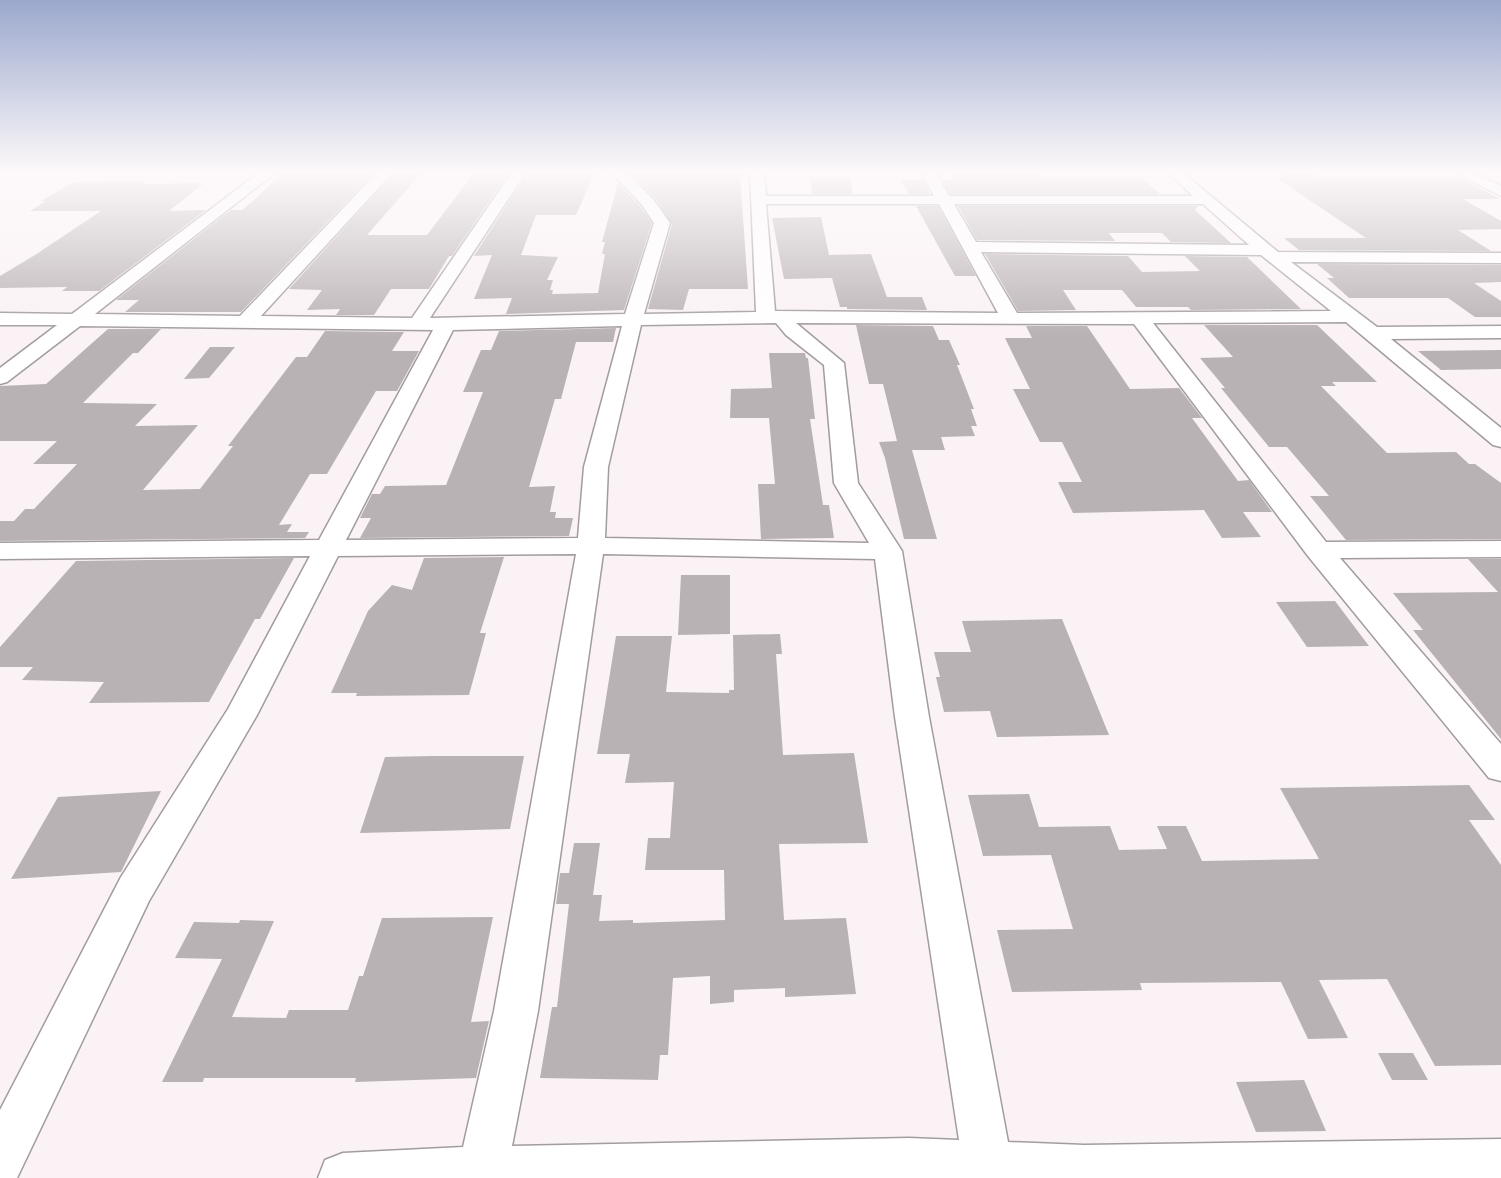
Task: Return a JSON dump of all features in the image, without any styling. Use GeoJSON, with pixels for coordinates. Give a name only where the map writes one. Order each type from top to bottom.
{"type":"FeatureCollection","features":[{"type":"Feature","properties":{"kind":"street"},"geometry":{"type":"LineString","coordinates":[[0,378],[197,227]]}},
{"type":"Feature","properties":{"kind":"street"},"geometry":{"type":"LineString","coordinates":[[244,323],[334,227]]}},
{"type":"Feature","properties":{"kind":"street"},"geometry":{"type":"LineString","coordinates":[[417,324],[482,227]]}},
{"type":"Feature","properties":{"kind":"street"},"geometry":{"type":"LineString","coordinates":[[482,1171],[516,1011],[591,546],[596,467],[633,320],[661,227]]}},
{"type":"Feature","properties":{"kind":"street"},"geometry":{"type":"LineString","coordinates":[[763,227],[774,317],[824,353],[834,363],[846,483],[888,551],[912,717],[989,1172]]}},
{"type":"Feature","properties":{"kind":"street"},"geometry":{"type":"LineString","coordinates":[[960,227],[1011,319]]}},
{"type":"Feature","properties":{"kind":"street"},"geometry":{"type":"LineString","coordinates":[[1237,227],[1372,333],[1501,440]]}},
{"type":"Feature","properties":{"kind":"street"},"geometry":{"type":"LineString","coordinates":[[971,247],[1501,258]]}},
{"type":"Feature","properties":{"kind":"street"},"geometry":{"type":"LineString","coordinates":[[0,319],[446,324],[774,317],[1011,319],[1350,316]]}},
{"type":"Feature","properties":{"kind":"street"},"geometry":{"type":"LineString","coordinates":[[1139,318],[1318,550],[1501,768]]}},
{"type":"Feature","properties":{"kind":"street"},"geometry":{"type":"LineString","coordinates":[[0,1161],[135,889],[241,715],[446,324]]}},
{"type":"Feature","properties":{"kind":"street"},"geometry":{"type":"LineString","coordinates":[[1372,333],[1501,332]]}},
{"type":"Feature","properties":{"kind":"street"},"geometry":{"type":"LineString","coordinates":[[0,551],[591,546],[888,551]]}},
{"type":"Feature","properties":{"kind":"street"},"geometry":{"type":"LineString","coordinates":[[1318,550],[1501,549]]}},
{"type":"Feature","properties":{"kind":"street"},"geometry":{"type":"LineString","coordinates":[[343,1178],[482,1171],[909,1161],[989,1172],[1084,1170],[1311,1172],[1501,1162]]}},
{"type":"Feature","properties":{"kind":"building"},"geometry":{"type":"Polygon","coordinates":[[[77,227],[184,227],[99,291],[62,291],[67,287],[0,288],[0,276],[77,227]]]}},
{"type":"Feature","properties":{"kind":"building"},"geometry":{"type":"Polygon","coordinates":[[[209,227],[322,227],[241,312],[125,312],[139,300],[116,300],[209,227]]]}},
{"type":"Feature","properties":{"kind":"building"},"geometry":{"type":"Polygon","coordinates":[[[345,227],[374,227],[367,235],[427,235],[433,227],[472,227],[452,256],[449,256],[429,289],[391,289],[374,315],[336,315],[340,309],[307,310],[322,290],[289,289],[345,227]]]}},
{"type":"Feature","properties":{"kind":"building"},"geometry":{"type":"Polygon","coordinates":[[[493,227],[532,227],[521,255],[558,257],[547,280],[553,280],[550,290],[553,290],[552,294],[598,293],[605,254],[602,254],[605,242],[602,242],[606,227],[651,227],[624,310],[506,314],[512,298],[474,299],[492,255],[474,256],[493,227]]]}},
{"type":"Feature","properties":{"kind":"building"},"geometry":{"type":"Polygon","coordinates":[[[671,227],[744,227],[748,289],[689,289],[683,310],[648,309],[671,227]]]}},
{"type":"Feature","properties":{"kind":"building"},"geometry":{"type":"Polygon","coordinates":[[[774,227],[823,227],[829,255],[871,254],[887,297],[922,297],[927,310],[847,309],[847,307],[840,307],[832,278],[784,279],[774,227]]]}},
{"type":"Feature","properties":{"kind":"building"},"geometry":{"type":"Polygon","coordinates":[[[928,227],[949,227],[976,276],[955,276],[928,227]]]}},
{"type":"Feature","properties":{"kind":"building"},"geometry":{"type":"Polygon","coordinates":[[[970,227],[1214,227],[1231,243],[1171,242],[1162,233],[1109,233],[1115,241],[977,240],[970,227]]]}},
{"type":"Feature","properties":{"kind":"building"},"geometry":{"type":"Polygon","coordinates":[[[1350,227],[1501,227],[1501,229],[1458,230],[1491,251],[1299,250],[1284,238],[1366,238],[1350,227]]]}},
{"type":"Feature","properties":{"kind":"building"},"geometry":{"type":"Polygon","coordinates":[[[985,254],[1128,256],[1142,272],[1200,271],[1185,256],[1247,257],[1301,309],[1191,310],[1188,307],[1136,307],[1122,290],[1063,290],[1076,310],[1018,311],[985,254]]]}},
{"type":"Feature","properties":{"kind":"building"},"geometry":{"type":"Polygon","coordinates":[[[1317,264],[1501,265],[1501,282],[1474,283],[1501,301],[1501,317],[1475,317],[1448,298],[1349,298],[1327,278],[1334,278],[1317,264]]]}},
{"type":"Feature","properties":{"kind":"building"},"geometry":{"type":"Polygon","coordinates":[[[856,325],[933,326],[939,340],[949,340],[960,365],[957,365],[974,409],[971,409],[977,426],[971,426],[975,436],[941,437],[945,450],[912,450],[937,539],[904,539],[885,458],[879,442],[897,441],[883,384],[869,384],[856,325]]]}},
{"type":"Feature","properties":{"kind":"building"},"geometry":{"type":"Polygon","coordinates":[[[1204,325],[1317,325],[1377,382],[1332,382],[1336,386],[1321,386],[1387,453],[1456,452],[1469,464],[1475,464],[1501,483],[1501,539],[1346,540],[1310,496],[1329,496],[1287,447],[1269,447],[1200,358],[1233,357],[1204,325]]]}},
{"type":"Feature","properties":{"kind":"building"},"geometry":{"type":"Polygon","coordinates":[[[1026,326],[1087,326],[1130,389],[1179,388],[1202,418],[1192,418],[1238,481],[1249,480],[1272,512],[1243,512],[1261,537],[1222,538],[1204,510],[1073,513],[1058,482],[1082,482],[1062,442],[1040,442],[1013,389],[1030,389],[1005,338],[1032,338],[1026,326]]]}},
{"type":"Feature","properties":{"kind":"building"},"geometry":{"type":"Polygon","coordinates":[[[616,328],[613,342],[576,342],[561,399],[555,399],[529,487],[555,486],[550,512],[556,512],[555,518],[573,518],[569,536],[360,538],[371,518],[360,518],[372,494],[380,494],[385,486],[446,485],[483,392],[463,392],[481,350],[491,350],[499,331],[616,328]]]}},
{"type":"Feature","properties":{"kind":"building"},"geometry":{"type":"Polygon","coordinates":[[[108,329],[161,329],[138,353],[133,353],[83,403],[157,404],[135,426],[198,425],[143,490],[200,489],[233,446],[228,446],[296,357],[307,357],[325,331],[404,332],[392,351],[419,351],[397,391],[376,391],[327,474],[310,474],[279,525],[292,524],[287,532],[309,532],[305,538],[0,541],[0,521],[14,521],[25,509],[34,509],[77,464],[33,464],[57,441],[0,441],[0,386],[46,384],[108,329]]]}},
{"type":"Feature","properties":{"kind":"building"},"geometry":{"type":"Polygon","coordinates":[[[210,347],[235,347],[209,378],[184,379],[210,347]]]}},
{"type":"Feature","properties":{"kind":"building"},"geometry":{"type":"Polygon","coordinates":[[[1501,350],[1501,369],[1441,370],[1418,351],[1501,350]]]}},
{"type":"Feature","properties":{"kind":"building"},"geometry":{"type":"Polygon","coordinates":[[[769,353],[805,353],[808,358],[815,419],[810,419],[823,505],[829,505],[834,538],[761,539],[758,484],[775,484],[769,418],[730,418],[731,389],[772,388],[769,353]]]}},
{"type":"Feature","properties":{"kind":"building"},"geometry":{"type":"Polygon","coordinates":[[[504,557],[480,633],[486,633],[469,695],[356,696],[357,693],[331,693],[368,611],[392,585],[412,590],[424,558],[504,557]]]}},
{"type":"Feature","properties":{"kind":"building"},"geometry":{"type":"Polygon","coordinates":[[[294,558],[260,619],[255,619],[209,702],[89,703],[104,682],[22,680],[33,667],[0,667],[0,647],[76,561],[294,558]]]}},
{"type":"Feature","properties":{"kind":"building"},"geometry":{"type":"Polygon","coordinates":[[[1468,559],[1501,559],[1501,739],[1413,630],[1423,630],[1393,593],[1498,592],[1468,559]]]}},
{"type":"Feature","properties":{"kind":"building"},"geometry":{"type":"Polygon","coordinates":[[[681,575],[730,575],[730,634],[678,635],[681,575]]]}},
{"type":"Feature","properties":{"kind":"building"},"geometry":{"type":"Polygon","coordinates":[[[1335,601],[1369,646],[1307,647],[1276,602],[1335,601]]]}},
{"type":"Feature","properties":{"kind":"building"},"geometry":{"type":"Polygon","coordinates":[[[1062,619],[1109,735],[997,737],[990,711],[944,712],[936,677],[940,677],[934,652],[971,652],[962,621],[1062,619]]]}},
{"type":"Feature","properties":{"kind":"building"},"geometry":{"type":"Polygon","coordinates":[[[780,634],[782,654],[776,654],[783,755],[854,753],[868,843],[779,844],[784,920],[846,918],[856,994],[785,997],[785,988],[734,990],[734,1002],[710,1004],[710,976],[673,978],[668,1055],[660,1055],[658,1080],[540,1078],[552,1007],[557,1007],[569,904],[556,904],[560,873],[569,873],[574,843],[600,843],[593,895],[602,895],[599,921],[633,920],[633,923],[725,920],[724,870],[645,870],[648,838],[670,838],[674,782],[625,783],[630,754],[597,754],[616,636],[672,636],[666,692],[729,693],[729,690],[734,690],[733,635],[780,634]]]}},
{"type":"Feature","properties":{"kind":"building"},"geometry":{"type":"Polygon","coordinates":[[[524,756],[510,829],[360,833],[385,757],[524,756]]]}},
{"type":"Feature","properties":{"kind":"building"},"geometry":{"type":"Polygon","coordinates":[[[1469,785],[1495,820],[1469,820],[1501,865],[1501,1065],[1435,1066],[1387,979],[1319,980],[1348,1038],[1308,1039],[1281,982],[1140,983],[1142,990],[1012,992],[997,930],[1073,929],[1051,855],[983,856],[968,795],[1029,794],[1039,827],[1110,826],[1119,850],[1167,849],[1157,826],[1186,826],[1202,861],[1319,859],[1280,788],[1469,785]]]}},
{"type":"Feature","properties":{"kind":"building"},"geometry":{"type":"Polygon","coordinates":[[[161,791],[121,872],[11,879],[58,797],[161,791]]]}},
{"type":"Feature","properties":{"kind":"building"},"geometry":{"type":"Polygon","coordinates":[[[493,917],[471,1022],[489,1021],[476,1078],[355,1082],[356,1078],[204,1078],[203,1082],[162,1082],[222,959],[175,958],[194,922],[274,921],[232,1017],[286,1018],[289,1010],[348,1010],[359,976],[363,976],[382,918],[493,917]]]}},
{"type":"Feature","properties":{"kind":"building"},"geometry":{"type":"Polygon","coordinates":[[[1378,1053],[1413,1053],[1428,1080],[1392,1080],[1378,1053]]]}},
{"type":"Feature","properties":{"kind":"building"},"geometry":{"type":"Polygon","coordinates":[[[1304,1080],[1326,1131],[1256,1132],[1236,1082],[1304,1080]]]}}]}
